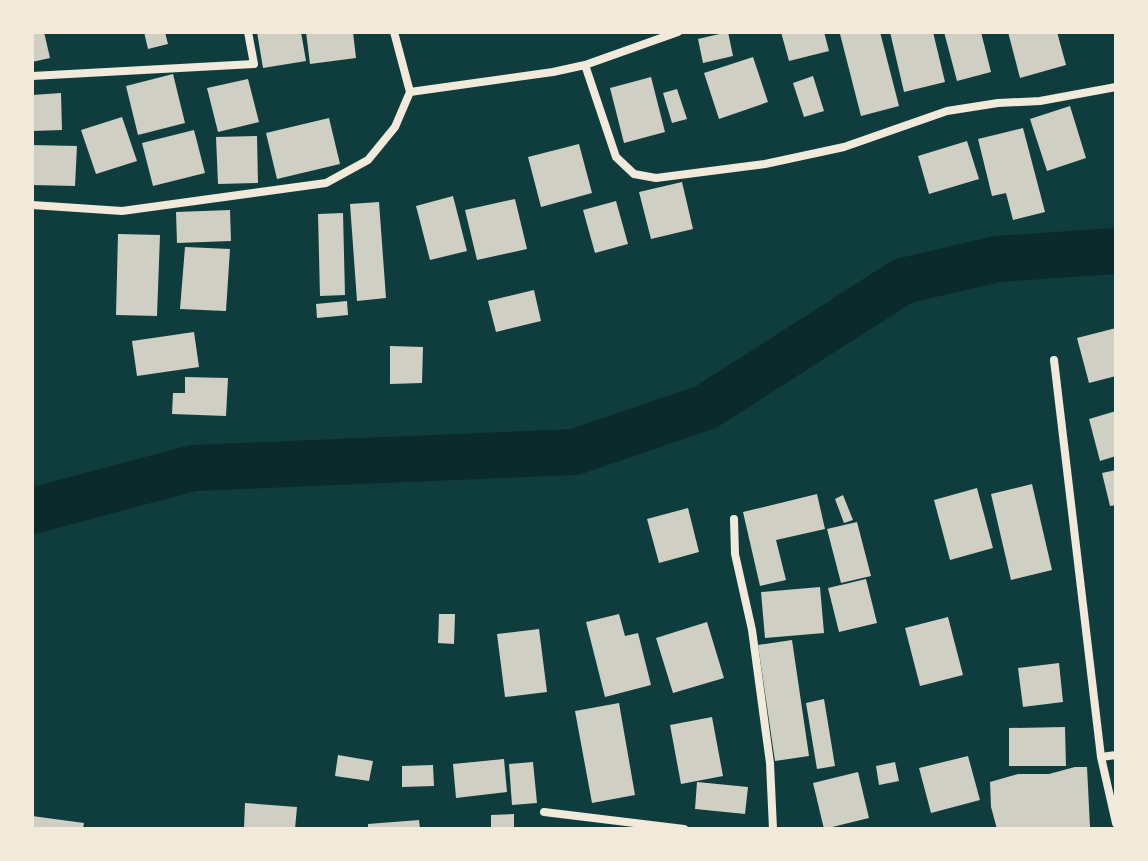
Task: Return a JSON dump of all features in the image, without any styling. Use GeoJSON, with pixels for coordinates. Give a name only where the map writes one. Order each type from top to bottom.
{"type":"FeatureCollection","features":[{"type":"Feature","properties":{"kind":"street"},"geometry":{"type":"LineString","coordinates":[[32,76],[254,64],[248,32]]}},
{"type":"Feature","properties":{"kind":"street"},"geometry":{"type":"LineString","coordinates":[[32,205],[122,211],[326,183],[368,160],[395,127],[410,92],[394,32]]}},
{"type":"Feature","properties":{"kind":"street"},"geometry":{"type":"LineString","coordinates":[[410,92],[585,65],[678,32]]}},
{"type":"Feature","properties":{"kind":"street"},"geometry":{"type":"LineString","coordinates":[[585,65],[616,157],[634,174],[656,178],[765,164],[844,147],[947,111],[1066,97],[1116,87]]}},
{"type":"Feature","properties":{"kind":"street"},"geometry":{"type":"LineString","coordinates":[[1054,360],[1101,757],[1116,823]]}},
{"type":"Feature","properties":{"kind":"street"},"geometry":{"type":"LineString","coordinates":[[734,519],[735,554],[752,630],[770,763],[773,829]]}},
{"type":"Feature","properties":{"kind":"street"},"geometry":{"type":"LineString","coordinates":[[1101,757],[1116,755]]}},
{"type":"Feature","properties":{"kind":"street"},"geometry":{"type":"LineString","coordinates":[[544,812],[684,829]]}},
{"type":"Feature","properties":{"kind":"building"},"geometry":{"type":"Polygon","coordinates":[[[32,32],[44,32],[50,58],[32,62],[32,32]]]}},
{"type":"Feature","properties":{"kind":"building"},"geometry":{"type":"Polygon","coordinates":[[[144,32],[165,32],[168,44],[148,49],[144,32]]]}},
{"type":"Feature","properties":{"kind":"building"},"geometry":{"type":"Polygon","coordinates":[[[257,32],[301,32],[306,61],[263,68],[257,32]]]}},
{"type":"Feature","properties":{"kind":"building"},"geometry":{"type":"Polygon","coordinates":[[[306,32],[353,32],[356,58],[310,64],[306,32]]]}},
{"type":"Feature","properties":{"kind":"building"},"geometry":{"type":"Polygon","coordinates":[[[728,32],[733,56],[703,63],[698,39],[728,32]]]}},
{"type":"Feature","properties":{"kind":"building"},"geometry":{"type":"Polygon","coordinates":[[[781,32],[824,32],[829,51],[789,61],[781,32]]]}},
{"type":"Feature","properties":{"kind":"building"},"geometry":{"type":"Polygon","coordinates":[[[880,32],[899,106],[861,116],[840,34],[880,32]]]}},
{"type":"Feature","properties":{"kind":"building"},"geometry":{"type":"Polygon","coordinates":[[[890,32],[933,32],[945,82],[904,92],[890,32]]]}},
{"type":"Feature","properties":{"kind":"building"},"geometry":{"type":"Polygon","coordinates":[[[944,32],[981,32],[991,72],[957,81],[944,32]]]}},
{"type":"Feature","properties":{"kind":"building"},"geometry":{"type":"Polygon","coordinates":[[[1008,32],[1057,32],[1066,65],[1020,78],[1008,32]]]}},
{"type":"Feature","properties":{"kind":"building"},"geometry":{"type":"Polygon","coordinates":[[[753,57],[768,102],[719,119],[704,73],[753,57]]]}},
{"type":"Feature","properties":{"kind":"building"},"geometry":{"type":"Polygon","coordinates":[[[173,74],[185,123],[138,135],[126,86],[173,74]]]}},
{"type":"Feature","properties":{"kind":"building"},"geometry":{"type":"Polygon","coordinates":[[[813,76],[824,111],[804,117],[793,83],[813,76]]]}},
{"type":"Feature","properties":{"kind":"building"},"geometry":{"type":"Polygon","coordinates":[[[651,77],[665,132],[624,143],[610,88],[651,77]]]}},
{"type":"Feature","properties":{"kind":"building"},"geometry":{"type":"Polygon","coordinates":[[[248,79],[259,122],[218,132],[207,88],[248,79]]]}},
{"type":"Feature","properties":{"kind":"building"},"geometry":{"type":"Polygon","coordinates":[[[677,89],[687,119],[672,123],[663,93],[677,89]]]}},
{"type":"Feature","properties":{"kind":"building"},"geometry":{"type":"Polygon","coordinates":[[[61,93],[62,130],[32,131],[32,95],[61,93]]]}},
{"type":"Feature","properties":{"kind":"building"},"geometry":{"type":"Polygon","coordinates":[[[1070,106],[1086,158],[1047,171],[1030,119],[1070,106]]]}},
{"type":"Feature","properties":{"kind":"building"},"geometry":{"type":"Polygon","coordinates":[[[122,117],[137,161],[96,174],[81,130],[122,117]]]}},
{"type":"Feature","properties":{"kind":"building"},"geometry":{"type":"Polygon","coordinates":[[[329,118],[340,164],[277,179],[266,133],[329,118]]]}},
{"type":"Feature","properties":{"kind":"building"},"geometry":{"type":"Polygon","coordinates":[[[1023,128],[1045,212],[1013,220],[1006,193],[992,196],[978,139],[1023,128]]]}},
{"type":"Feature","properties":{"kind":"building"},"geometry":{"type":"Polygon","coordinates":[[[194,130],[205,173],[153,186],[142,143],[194,130]]]}},
{"type":"Feature","properties":{"kind":"building"},"geometry":{"type":"Polygon","coordinates":[[[257,136],[258,183],[218,184],[216,137],[257,136]]]}},
{"type":"Feature","properties":{"kind":"building"},"geometry":{"type":"Polygon","coordinates":[[[967,141],[979,179],[929,194],[918,156],[967,141]]]}},
{"type":"Feature","properties":{"kind":"building"},"geometry":{"type":"Polygon","coordinates":[[[579,144],[592,193],[541,207],[528,157],[579,144]]]}},
{"type":"Feature","properties":{"kind":"building"},"geometry":{"type":"Polygon","coordinates":[[[32,145],[77,146],[75,186],[32,185],[32,145]]]}},
{"type":"Feature","properties":{"kind":"building"},"geometry":{"type":"Polygon","coordinates":[[[682,182],[693,229],[651,239],[639,192],[682,182]]]}},
{"type":"Feature","properties":{"kind":"building"},"geometry":{"type":"Polygon","coordinates":[[[453,196],[467,251],[430,260],[416,206],[453,196]]]}},
{"type":"Feature","properties":{"kind":"building"},"geometry":{"type":"Polygon","coordinates":[[[515,199],[527,249],[477,260],[465,210],[515,199]]]}},
{"type":"Feature","properties":{"kind":"building"},"geometry":{"type":"Polygon","coordinates":[[[616,201],[628,244],[595,253],[583,210],[616,201]]]}},
{"type":"Feature","properties":{"kind":"building"},"geometry":{"type":"Polygon","coordinates":[[[379,202],[386,298],[357,301],[350,204],[379,202]]]}},
{"type":"Feature","properties":{"kind":"building"},"geometry":{"type":"Polygon","coordinates":[[[230,210],[231,241],[177,243],[176,212],[230,210]]]}},
{"type":"Feature","properties":{"kind":"building"},"geometry":{"type":"Polygon","coordinates":[[[343,213],[345,295],[320,296],[318,214],[343,213]]]}},
{"type":"Feature","properties":{"kind":"building"},"geometry":{"type":"Polygon","coordinates":[[[118,234],[160,235],[157,316],[116,315],[118,234]]]}},
{"type":"Feature","properties":{"kind":"building"},"geometry":{"type":"Polygon","coordinates":[[[185,247],[230,249],[226,311],[180,309],[185,247]]]}},
{"type":"Feature","properties":{"kind":"building"},"geometry":{"type":"Polygon","coordinates":[[[534,290],[541,321],[496,332],[488,301],[534,290]]]}},
{"type":"Feature","properties":{"kind":"building"},"geometry":{"type":"Polygon","coordinates":[[[347,301],[348,315],[317,318],[316,304],[347,301]]]}},
{"type":"Feature","properties":{"kind":"building"},"geometry":{"type":"Polygon","coordinates":[[[1116,328],[1116,376],[1089,383],[1077,338],[1116,328]]]}},
{"type":"Feature","properties":{"kind":"building"},"geometry":{"type":"Polygon","coordinates":[[[194,332],[199,367],[137,376],[132,341],[194,332]]]}},
{"type":"Feature","properties":{"kind":"building"},"geometry":{"type":"Polygon","coordinates":[[[390,346],[423,347],[422,383],[390,384],[390,346]]]}},
{"type":"Feature","properties":{"kind":"building"},"geometry":{"type":"Polygon","coordinates":[[[185,377],[228,378],[226,416],[172,414],[173,393],[185,393],[185,377]]]}},
{"type":"Feature","properties":{"kind":"building"},"geometry":{"type":"Polygon","coordinates":[[[1116,411],[1116,456],[1100,461],[1089,419],[1116,411]]]}},
{"type":"Feature","properties":{"kind":"building"},"geometry":{"type":"Polygon","coordinates":[[[1116,470],[1116,505],[1110,506],[1102,473],[1116,470]]]}},
{"type":"Feature","properties":{"kind":"building"},"geometry":{"type":"Polygon","coordinates":[[[1032,484],[1052,570],[1011,580],[991,494],[1032,484]]]}},
{"type":"Feature","properties":{"kind":"building"},"geometry":{"type":"Polygon","coordinates":[[[977,488],[993,548],[950,560],[934,500],[977,488]]]}},
{"type":"Feature","properties":{"kind":"building"},"geometry":{"type":"Polygon","coordinates":[[[817,494],[825,529],[776,540],[786,580],[760,586],[743,512],[817,494]]]}},
{"type":"Feature","properties":{"kind":"building"},"geometry":{"type":"Polygon","coordinates":[[[843,495],[853,520],[844,523],[835,499],[843,495]]]}},
{"type":"Feature","properties":{"kind":"building"},"geometry":{"type":"Polygon","coordinates":[[[688,508],[699,552],[659,563],[647,519],[688,508]]]}},
{"type":"Feature","properties":{"kind":"building"},"geometry":{"type":"Polygon","coordinates":[[[857,522],[871,576],[841,583],[827,529],[857,522]]]}},
{"type":"Feature","properties":{"kind":"building"},"geometry":{"type":"Polygon","coordinates":[[[866,579],[877,623],[839,632],[828,588],[866,579]]]}},
{"type":"Feature","properties":{"kind":"building"},"geometry":{"type":"Polygon","coordinates":[[[820,587],[824,633],[765,638],[761,592],[820,587]]]}},
{"type":"Feature","properties":{"kind":"building"},"geometry":{"type":"Polygon","coordinates":[[[439,614],[455,614],[454,644],[438,643],[439,614]]]}},
{"type":"Feature","properties":{"kind":"building"},"geometry":{"type":"Polygon","coordinates":[[[619,614],[625,636],[638,633],[651,685],[605,697],[586,622],[619,614]]]}},
{"type":"Feature","properties":{"kind":"building"},"geometry":{"type":"Polygon","coordinates":[[[948,617],[963,675],[920,686],[905,628],[948,617]]]}},
{"type":"Feature","properties":{"kind":"building"},"geometry":{"type":"Polygon","coordinates":[[[707,622],[724,678],[673,693],[656,638],[707,622]]]}},
{"type":"Feature","properties":{"kind":"building"},"geometry":{"type":"Polygon","coordinates":[[[539,629],[547,692],[505,697],[497,634],[539,629]]]}},
{"type":"Feature","properties":{"kind":"building"},"geometry":{"type":"Polygon","coordinates":[[[792,640],[809,756],[775,761],[758,645],[792,640]]]}},
{"type":"Feature","properties":{"kind":"building"},"geometry":{"type":"Polygon","coordinates":[[[1059,663],[1063,702],[1023,707],[1018,668],[1059,663]]]}},
{"type":"Feature","properties":{"kind":"building"},"geometry":{"type":"Polygon","coordinates":[[[824,699],[835,766],[817,769],[806,703],[824,699]]]}},
{"type":"Feature","properties":{"kind":"building"},"geometry":{"type":"Polygon","coordinates":[[[619,703],[635,795],[592,803],[575,711],[619,703]]]}},
{"type":"Feature","properties":{"kind":"building"},"geometry":{"type":"Polygon","coordinates":[[[712,717],[723,776],[681,784],[670,725],[712,717]]]}},
{"type":"Feature","properties":{"kind":"building"},"geometry":{"type":"Polygon","coordinates":[[[1065,727],[1066,766],[1009,766],[1009,728],[1065,727]]]}},
{"type":"Feature","properties":{"kind":"building"},"geometry":{"type":"Polygon","coordinates":[[[338,755],[373,761],[369,781],[335,776],[338,755]]]}},
{"type":"Feature","properties":{"kind":"building"},"geometry":{"type":"Polygon","coordinates":[[[968,756],[980,800],[931,813],[919,768],[968,756]]]}},
{"type":"Feature","properties":{"kind":"building"},"geometry":{"type":"Polygon","coordinates":[[[504,759],[507,792],[456,798],[453,764],[504,759]]]}},
{"type":"Feature","properties":{"kind":"building"},"geometry":{"type":"Polygon","coordinates":[[[533,762],[537,803],[512,805],[509,764],[533,762]]]}},
{"type":"Feature","properties":{"kind":"building"},"geometry":{"type":"Polygon","coordinates":[[[895,762],[899,781],[879,785],[876,766],[895,762]]]}},
{"type":"Feature","properties":{"kind":"building"},"geometry":{"type":"Polygon","coordinates":[[[433,765],[434,786],[402,787],[402,766],[433,765]]]}},
{"type":"Feature","properties":{"kind":"building"},"geometry":{"type":"Polygon","coordinates":[[[1087,767],[1090,827],[997,829],[991,807],[990,782],[1018,774],[1049,774],[1087,767]]]}},
{"type":"Feature","properties":{"kind":"building"},"geometry":{"type":"Polygon","coordinates":[[[858,772],[869,818],[824,829],[813,783],[858,772]]]}},
{"type":"Feature","properties":{"kind":"building"},"geometry":{"type":"Polygon","coordinates":[[[697,782],[748,787],[745,814],[695,809],[697,782]]]}},
{"type":"Feature","properties":{"kind":"building"},"geometry":{"type":"Polygon","coordinates":[[[245,803],[297,807],[295,829],[244,829],[245,803]]]}},
{"type":"Feature","properties":{"kind":"building"},"geometry":{"type":"Polygon","coordinates":[[[514,814],[514,829],[491,829],[491,815],[514,814]]]}},
{"type":"Feature","properties":{"kind":"building"},"geometry":{"type":"Polygon","coordinates":[[[32,816],[84,823],[83,829],[32,829],[32,816]]]}},
{"type":"Feature","properties":{"kind":"building"},"geometry":{"type":"Polygon","coordinates":[[[419,820],[420,829],[368,829],[368,824],[419,820]]]}},
{"type":"Feature","properties":{"kind":"waterway"},"geometry":{"type":"LineString","coordinates":[[32,511],[193,468],[575,452],[706,407],[903,281],[997,259],[1116,251]]}}]}
